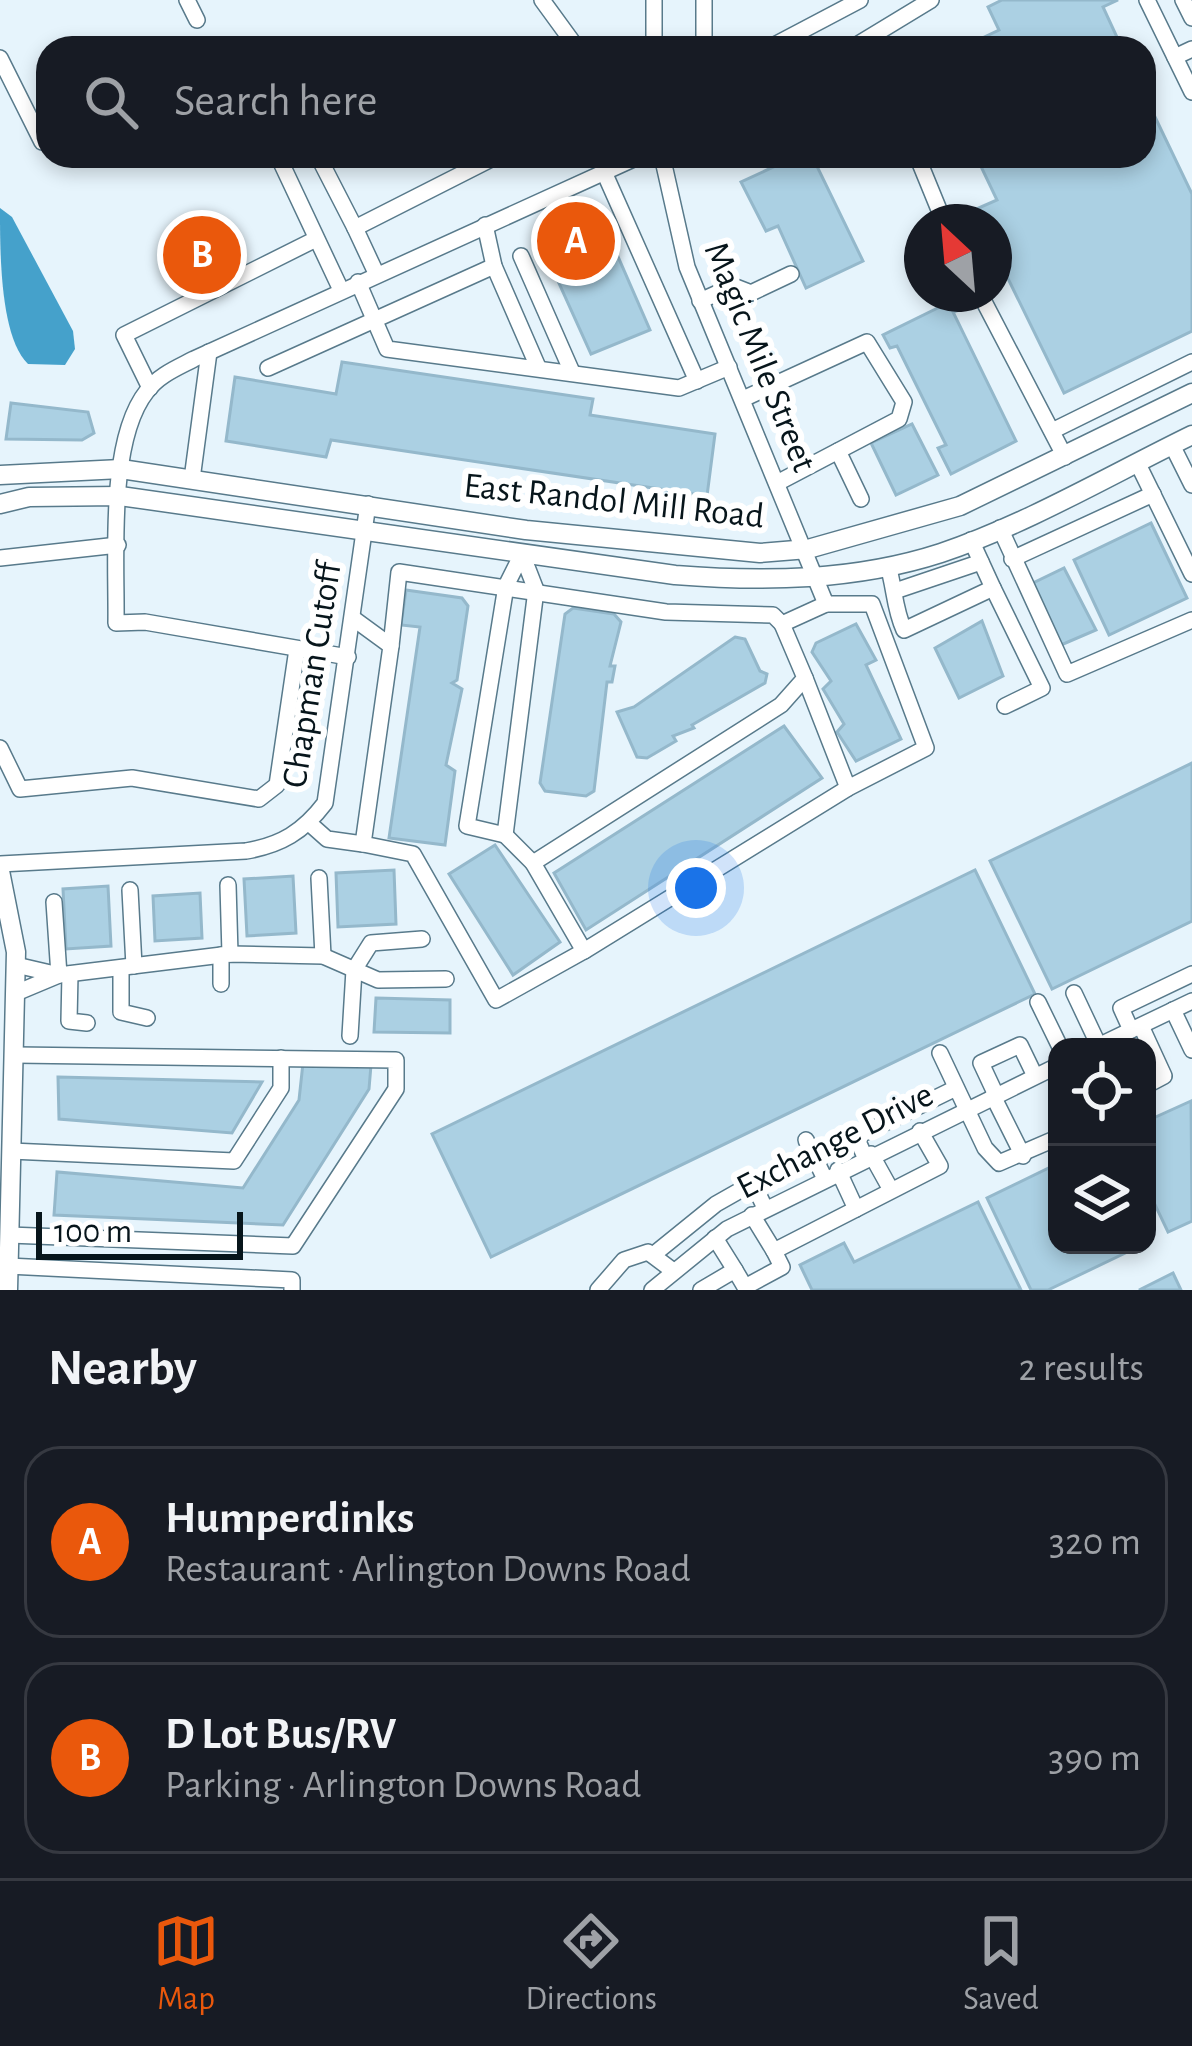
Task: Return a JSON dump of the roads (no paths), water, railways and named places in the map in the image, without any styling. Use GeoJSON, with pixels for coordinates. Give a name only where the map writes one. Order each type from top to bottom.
{"type":"FeatureCollection","features":[{"type":"Feature","properties":{"kind":"main road","name":"East Randol Mill Road"},"geometry":{"type":"LineString","coordinates":[[0,475],[121,469],[526,530],[760,554],[808,549],[916,523],[1065,457],[1192,393]]}},
{"type":"Feature","properties":{"kind":"main road","name":"East Randol Mill Road"},"geometry":{"type":"LineString","coordinates":[[0,504],[29,497],[119,496],[699,577],[818,576],[888,566],[971,540],[1192,435]]}},
{"type":"Feature","properties":{"kind":"main road"},"geometry":{"type":"LineString","coordinates":[[0,867],[16,965],[16,1054],[5,1151],[8,1290]]}},
{"type":"Feature","properties":{"kind":"street"},"geometry":{"type":"LineString","coordinates":[[187,0],[197,20]]}},
{"type":"Feature","properties":{"kind":"street"},"geometry":{"type":"LineString","coordinates":[[542,0],[568,36]]}},
{"type":"Feature","properties":{"kind":"street"},"geometry":{"type":"LineString","coordinates":[[654,0],[655,36]]}},
{"type":"Feature","properties":{"kind":"street"},"geometry":{"type":"LineString","coordinates":[[704,0],[704,36]]}},
{"type":"Feature","properties":{"kind":"street"},"geometry":{"type":"LineString","coordinates":[[792,36],[860,0]]}},
{"type":"Feature","properties":{"kind":"street"},"geometry":{"type":"LineString","coordinates":[[876,36],[931,0]]}},
{"type":"Feature","properties":{"kind":"street"},"geometry":{"type":"LineString","coordinates":[[1147,0],[1192,92]]}},
{"type":"Feature","properties":{"kind":"street"},"geometry":{"type":"LineString","coordinates":[[1183,0],[1192,18]]}},
{"type":"Feature","properties":{"kind":"street"},"geometry":{"type":"LineString","coordinates":[[1174,57],[1192,49]]}},
{"type":"Feature","properties":{"kind":"street"},"geometry":{"type":"LineString","coordinates":[[0,58],[36,130]]}},
{"type":"Feature","properties":{"kind":"street"},"geometry":{"type":"LineString","coordinates":[[283,168],[341,290]]}},
{"type":"Feature","properties":{"kind":"street"},"geometry":{"type":"LineString","coordinates":[[324,168],[376,273]]}},
{"type":"Feature","properties":{"kind":"street"},"geometry":{"type":"LineString","coordinates":[[355,228],[473,168]]}},
{"type":"Feature","properties":{"kind":"street"},"geometry":{"type":"LineString","coordinates":[[348,657],[145,622],[116,623],[121,469],[131,423],[149,388],[209,352],[613,168]]}},
{"type":"Feature","properties":{"kind":"street","name":"Magic Mile Street"},"geometry":{"type":"LineString","coordinates":[[664,168],[679,238],[700,301],[808,549],[826,604]]}},
{"type":"Feature","properties":{"kind":"street"},"geometry":{"type":"LineString","coordinates":[[922,168],[937,204]]}},
{"type":"Feature","properties":{"kind":"street"},"geometry":{"type":"LineString","coordinates":[[604,172],[697,381]]}},
{"type":"Feature","properties":{"kind":"street"},"geometry":{"type":"LineString","coordinates":[[485,225],[494,266],[538,367]]}},
{"type":"Feature","properties":{"kind":"street"},"geometry":{"type":"LineString","coordinates":[[149,388],[124,334],[316,239]]}},
{"type":"Feature","properties":{"kind":"street"},"geometry":{"type":"LineString","coordinates":[[521,256],[572,372]]}},
{"type":"Feature","properties":{"kind":"street"},"geometry":{"type":"LineString","coordinates":[[268,368],[494,266]]}},
{"type":"Feature","properties":{"kind":"street"},"geometry":{"type":"LineString","coordinates":[[700,301],[733,286],[751,293],[791,274]]}},
{"type":"Feature","properties":{"kind":"street"},"geometry":{"type":"LineString","coordinates":[[358,282],[387,349],[679,388],[729,367]]}},
{"type":"Feature","properties":{"kind":"street"},"geometry":{"type":"LineString","coordinates":[[989,312],[1065,457]]}},
{"type":"Feature","properties":{"kind":"street"},"geometry":{"type":"LineString","coordinates":[[743,399],[867,342],[904,402],[898,419],[779,482]]}},
{"type":"Feature","properties":{"kind":"street"},"geometry":{"type":"LineString","coordinates":[[192,479],[209,352]]}},
{"type":"Feature","properties":{"kind":"street"},"geometry":{"type":"LineString","coordinates":[[1052,431],[1192,362]]}},
{"type":"Feature","properties":{"kind":"street"},"geometry":{"type":"LineString","coordinates":[[1172,445],[1192,484]]}},
{"type":"Feature","properties":{"kind":"street"},"geometry":{"type":"LineString","coordinates":[[838,451],[861,499]]}},
{"type":"Feature","properties":{"kind":"street"},"geometry":{"type":"LineString","coordinates":[[1137,462],[1192,574]]}},
{"type":"Feature","properties":{"kind":"street"},"geometry":{"type":"LineString","coordinates":[[1012,559],[1153,494]]}},
{"type":"Feature","properties":{"kind":"street"},"geometry":{"type":"LineString","coordinates":[[1056,501],[1071,532]]}},
{"type":"Feature","properties":{"kind":"street","name":"Chapman Cutoff"},"geometry":{"type":"LineString","coordinates":[[0,867],[246,851],[273,846],[309,823],[325,803],[368,504]]}},
{"type":"Feature","properties":{"kind":"street"},"geometry":{"type":"LineString","coordinates":[[1000,528],[1066,674],[1192,620]]}},
{"type":"Feature","properties":{"kind":"street"},"geometry":{"type":"LineString","coordinates":[[526,530],[522,554],[506,586],[467,826],[505,835],[533,863],[584,951]]}},
{"type":"Feature","properties":{"kind":"street"},"geometry":{"type":"LineString","coordinates":[[971,540],[1042,688],[1005,706]]}},
{"type":"Feature","properties":{"kind":"street"},"geometry":{"type":"LineString","coordinates":[[0,557],[118,545]]}},
{"type":"Feature","properties":{"kind":"street"},"geometry":{"type":"LineString","coordinates":[[505,835],[536,590],[522,554]]}},
{"type":"Feature","properties":{"kind":"street"},"geometry":{"type":"LineString","coordinates":[[895,591],[981,562]]}},
{"type":"Feature","properties":{"kind":"street"},"geometry":{"type":"LineString","coordinates":[[888,566],[895,591],[893,604],[904,630],[993,589]]}},
{"type":"Feature","properties":{"kind":"street"},"geometry":{"type":"LineString","coordinates":[[363,844],[399,572],[666,613],[773,615],[782,624],[848,788]]}},
{"type":"Feature","properties":{"kind":"street"},"geometry":{"type":"LineString","coordinates":[[309,823],[327,839],[413,854],[496,1000],[848,788],[926,748],[872,604],[826,604],[782,624]]}},
{"type":"Feature","properties":{"kind":"street"},"geometry":{"type":"LineString","coordinates":[[354,619],[391,646]]}},
{"type":"Feature","properties":{"kind":"street"},"geometry":{"type":"LineString","coordinates":[[0,748],[20,789],[132,778],[259,800],[277,785],[297,650]]}},
{"type":"Feature","properties":{"kind":"street"},"geometry":{"type":"LineString","coordinates":[[533,863],[781,705],[805,678]]}},
{"type":"Feature","properties":{"kind":"street"},"geometry":{"type":"LineString","coordinates":[[319,878],[323,956]]}},
{"type":"Feature","properties":{"kind":"street"},"geometry":{"type":"LineString","coordinates":[[221,984],[228,885]]}},
{"type":"Feature","properties":{"kind":"street"},"geometry":{"type":"LineString","coordinates":[[130,890],[128,967],[121,1012],[147,1018]]}},
{"type":"Feature","properties":{"kind":"street"},"geometry":{"type":"LineString","coordinates":[[54,902],[69,1022],[86,1022]]}},
{"type":"Feature","properties":{"kind":"street"},"geometry":{"type":"LineString","coordinates":[[350,1036],[354,970],[371,943],[422,939]]}},
{"type":"Feature","properties":{"kind":"street"},"geometry":{"type":"LineString","coordinates":[[16,993],[65,974],[226,955],[323,956],[377,980],[446,979]]}},
{"type":"Feature","properties":{"kind":"street"},"geometry":{"type":"LineString","coordinates":[[16,965],[65,974]]}},
{"type":"Feature","properties":{"kind":"street"},"geometry":{"type":"LineString","coordinates":[[1142,1038],[1120,1008],[1192,974]]}},
{"type":"Feature","properties":{"kind":"street"},"geometry":{"type":"LineString","coordinates":[[1156,991],[1192,1050]]}},
{"type":"Feature","properties":{"kind":"street"},"geometry":{"type":"LineString","coordinates":[[1074,993],[1094,1038]]}},
{"type":"Feature","properties":{"kind":"street"},"geometry":{"type":"LineString","coordinates":[[1114,1038],[1192,1001]]}},
{"type":"Feature","properties":{"kind":"street"},"geometry":{"type":"LineString","coordinates":[[1038,1002],[1056,1038]]}},
{"type":"Feature","properties":{"kind":"street"},"geometry":{"type":"LineString","coordinates":[[1023,1156],[981,1064],[1019,1045],[1035,1076]]}},
{"type":"Feature","properties":{"kind":"street"},"geometry":{"type":"LineString","coordinates":[[940,1053],[999,1163],[1048,1143]]}},
{"type":"Feature","properties":{"kind":"street"},"geometry":{"type":"LineString","coordinates":[[9,1235],[292,1246],[396,1090],[396,1060],[16,1054]]}},
{"type":"Feature","properties":{"kind":"street"},"geometry":{"type":"LineString","coordinates":[[5,1151],[234,1161],[281,1088],[281,1058]]}},
{"type":"Feature","properties":{"kind":"street","name":"Exchange Drive"},"geometry":{"type":"LineString","coordinates":[[652,1290],[711,1241],[759,1212],[1048,1070]]}},
{"type":"Feature","properties":{"kind":"street"},"geometry":{"type":"LineString","coordinates":[[891,1190],[856,1137],[956,1088]]}},
{"type":"Feature","properties":{"kind":"street"},"geometry":{"type":"LineString","coordinates":[[774,1251],[940,1166],[927,1127],[925,1103]]}},
{"type":"Feature","properties":{"kind":"street"},"geometry":{"type":"LineString","coordinates":[[890,1120],[900,1141]]}},
{"type":"Feature","properties":{"kind":"street"},"geometry":{"type":"LineString","coordinates":[[806,1140],[856,1209]]}},
{"type":"Feature","properties":{"kind":"street"},"geometry":{"type":"LineString","coordinates":[[653,1255],[693,1221],[753,1183],[759,1212],[782,1267],[745,1287],[693,1221]]}},
{"type":"Feature","properties":{"kind":"street"},"geometry":{"type":"LineString","coordinates":[[598,1290],[624,1260],[637,1253],[653,1255],[672,1270]]}},
{"type":"Feature","properties":{"kind":"street"},"geometry":{"type":"LineString","coordinates":[[8,1266],[292,1280],[292,1290]]}},
{"type":"Feature","properties":{"kind":"street"},"geometry":{"type":"LineString","coordinates":[[60,1290],[62,1268]]}},
{"type":"Feature","properties":{"kind":"street"},"geometry":{"type":"LineString","coordinates":[[701,1290],[735,1270]]}},
{"type":"Feature","properties":{"kind":"water"},"geometry":{"type":"Polygon","coordinates":[[[0,208],[12,217],[73,331],[75,349],[65,365],[28,364],[12,335],[4,293],[0,208]]]}},
{"type":"Feature","properties":{"kind":"place","name":"Humperdinks"},"geometry":{"type":"Point","coordinates":[576,241]}},
{"type":"Feature","properties":{"kind":"place","name":"D Lot Bus/RV"},"geometry":{"type":"Point","coordinates":[202,255]}}]}
